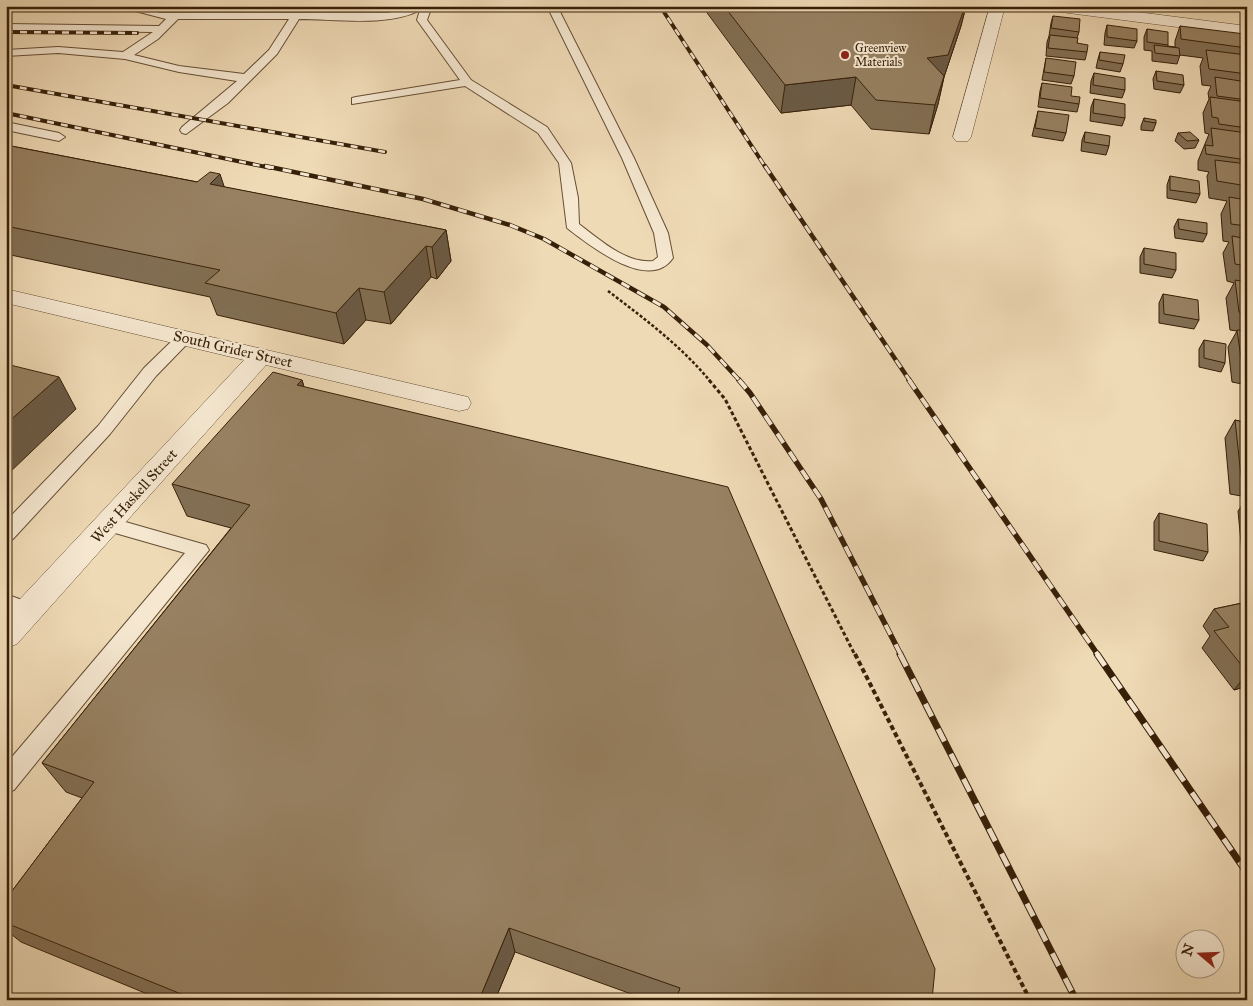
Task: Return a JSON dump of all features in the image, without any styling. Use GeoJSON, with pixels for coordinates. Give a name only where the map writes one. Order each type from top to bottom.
{"type":"FeatureCollection","features":[{"type":"Feature","properties":{"kind":"street"},"geometry":{"type":"LineString","coordinates":[[962,137],[998,6]]}},
{"type":"Feature","properties":{"kind":"street"},"geometry":{"type":"LineString","coordinates":[[1053,6],[1247,31]]}},
{"type":"Feature","properties":{"kind":"street","name":"South Grider Street"},"geometry":{"type":"LineString","coordinates":[[6,296],[459,402]]}},
{"type":"Feature","properties":{"kind":"street","name":"West Haskell Street"},"geometry":{"type":"LineString","coordinates":[[6,635],[17,607],[108,524],[261,356]]}},
{"type":"Feature","properties":{"kind":"lane"},"geometry":{"type":"LineString","coordinates":[[121,6],[160,16],[388,16],[408,12],[420,6]]}},
{"type":"Feature","properties":{"kind":"lane"},"geometry":{"type":"LineString","coordinates":[[427,6],[422,20],[468,82],[543,130],[565,163],[571,198],[572,225],[635,266],[654,266],[662,263],[666,258],[661,232],[628,158],[552,6]]}},
{"type":"Feature","properties":{"kind":"lane"},"geometry":{"type":"LineString","coordinates":[[124,56],[154,37],[175,16]]}},
{"type":"Feature","properties":{"kind":"lane"},"geometry":{"type":"LineString","coordinates":[[186,130],[224,100],[272,52],[296,16]]}},
{"type":"Feature","properties":{"kind":"lane"},"geometry":{"type":"LineString","coordinates":[[6,27],[163,29]]}},
{"type":"Feature","properties":{"kind":"lane"},"geometry":{"type":"LineString","coordinates":[[6,53],[58,50],[124,56],[179,69],[244,78]]}},
{"type":"Feature","properties":{"kind":"lane"},"geometry":{"type":"LineString","coordinates":[[356,101],[468,82]]}},
{"type":"Feature","properties":{"kind":"lane"},"geometry":{"type":"LineString","coordinates":[[6,126],[59,137]]}},
{"type":"Feature","properties":{"kind":"lane"},"geometry":{"type":"LineString","coordinates":[[6,534],[104,430],[150,372],[184,338]]}},
{"type":"Feature","properties":{"kind":"lane"},"geometry":{"type":"LineString","coordinates":[[6,782],[199,550],[108,524]]}},
{"type":"Feature","properties":{"kind":"path"},"geometry":{"type":"LineString","coordinates":[[608,291],[661,331],[696,364],[725,399],[1030,1000]]}},
{"type":"Feature","properties":{"kind":"building","name":"Greenview Materials"},"geometry":{"type":"Polygon","coordinates":[[[724,6],[965,6],[948,55],[927,58],[944,76],[935,105],[876,100],[856,77],[785,85],[724,6]]]}},
{"type":"Feature","properties":{"kind":"building"},"geometry":{"type":"Polygon","coordinates":[[[1053,16],[1080,19],[1079,32],[1051,28],[1053,16]]]}},
{"type":"Feature","properties":{"kind":"building"},"geometry":{"type":"Polygon","coordinates":[[[1107,25],[1137,29],[1137,41],[1107,37],[1107,25]]]}},
{"type":"Feature","properties":{"kind":"building"},"geometry":{"type":"Polygon","coordinates":[[[1180,26],[1245,34],[1247,48],[1181,39],[1180,26]]]}},
{"type":"Feature","properties":{"kind":"building"},"geometry":{"type":"Polygon","coordinates":[[[1147,29],[1168,32],[1168,45],[1147,42],[1147,29]]]}},
{"type":"Feature","properties":{"kind":"building"},"geometry":{"type":"Polygon","coordinates":[[[1050,35],[1078,38],[1077,43],[1088,45],[1087,52],[1048,48],[1050,35]]]}},
{"type":"Feature","properties":{"kind":"building"},"geometry":{"type":"Polygon","coordinates":[[[1154,45],[1179,48],[1180,56],[1155,53],[1154,45]]]}},
{"type":"Feature","properties":{"kind":"building"},"geometry":{"type":"Polygon","coordinates":[[[1206,50],[1247,55],[1247,74],[1209,69],[1206,50]]]}},
{"type":"Feature","properties":{"kind":"building"},"geometry":{"type":"Polygon","coordinates":[[[1100,52],[1125,55],[1123,64],[1099,60],[1100,52]]]}},
{"type":"Feature","properties":{"kind":"building"},"geometry":{"type":"Polygon","coordinates":[[[1046,58],[1076,62],[1074,76],[1044,72],[1046,58]]]}},
{"type":"Feature","properties":{"kind":"building"},"geometry":{"type":"Polygon","coordinates":[[[1156,71],[1183,75],[1184,85],[1157,81],[1156,71]]]}},
{"type":"Feature","properties":{"kind":"building"},"geometry":{"type":"Polygon","coordinates":[[[1094,73],[1125,78],[1125,90],[1093,85],[1094,73]]]}},
{"type":"Feature","properties":{"kind":"building"},"geometry":{"type":"Polygon","coordinates":[[[1215,77],[1247,82],[1247,100],[1217,96],[1215,77]]]}},
{"type":"Feature","properties":{"kind":"building"},"geometry":{"type":"Polygon","coordinates":[[[1042,83],[1072,87],[1071,96],[1080,97],[1079,104],[1040,98],[1042,83]]]}},
{"type":"Feature","properties":{"kind":"building"},"geometry":{"type":"Polygon","coordinates":[[[1210,97],[1247,102],[1247,128],[1219,124],[1218,118],[1212,117],[1210,97]]]}},
{"type":"Feature","properties":{"kind":"building"},"geometry":{"type":"Polygon","coordinates":[[[1094,99],[1125,104],[1125,118],[1093,113],[1094,99]]]}},
{"type":"Feature","properties":{"kind":"building"},"geometry":{"type":"Polygon","coordinates":[[[1038,111],[1069,115],[1066,133],[1035,128],[1038,111]]]}},
{"type":"Feature","properties":{"kind":"building"},"geometry":{"type":"Polygon","coordinates":[[[1144,118],[1156,120],[1156,123],[1144,121],[1144,118]]]}},
{"type":"Feature","properties":{"kind":"building"},"geometry":{"type":"Polygon","coordinates":[[[1211,128],[1247,133],[1247,160],[1206,154],[1205,145],[1213,146],[1211,128]]]}},
{"type":"Feature","properties":{"kind":"building"},"geometry":{"type":"Polygon","coordinates":[[[1085,132],[1110,136],[1109,146],[1084,142],[1085,132]]]}},
{"type":"Feature","properties":{"kind":"building"},"geometry":{"type":"Polygon","coordinates":[[[1190,132],[1199,140],[1187,141],[1178,133],[1190,132]]]}},
{"type":"Feature","properties":{"kind":"building"},"geometry":{"type":"Polygon","coordinates":[[[6,145],[197,182],[210,172],[220,174],[210,184],[446,230],[432,247],[426,246],[384,292],[359,288],[336,313],[205,283],[220,270],[6,226],[6,145]]]}},
{"type":"Feature","properties":{"kind":"building"},"geometry":{"type":"Polygon","coordinates":[[[1215,160],[1247,164],[1247,186],[1217,181],[1215,160]]]}},
{"type":"Feature","properties":{"kind":"building"},"geometry":{"type":"Polygon","coordinates":[[[1170,176],[1199,181],[1200,194],[1170,190],[1170,176]]]}},
{"type":"Feature","properties":{"kind":"building"},"geometry":{"type":"Polygon","coordinates":[[[1229,197],[1247,200],[1247,226],[1231,224],[1229,197]]]}},
{"type":"Feature","properties":{"kind":"building"},"geometry":{"type":"Polygon","coordinates":[[[1178,219],[1207,223],[1207,234],[1179,229],[1178,219]]]}},
{"type":"Feature","properties":{"kind":"building"},"geometry":{"type":"Polygon","coordinates":[[[1232,236],[1247,239],[1247,266],[1235,264],[1232,236]]]}},
{"type":"Feature","properties":{"kind":"building"},"geometry":{"type":"Polygon","coordinates":[[[1144,248],[1176,253],[1176,270],[1144,264],[1144,248]]]}},
{"type":"Feature","properties":{"kind":"building"},"geometry":{"type":"Polygon","coordinates":[[[1235,280],[1247,282],[1247,314],[1239,312],[1235,280]]]}},
{"type":"Feature","properties":{"kind":"building"},"geometry":{"type":"Polygon","coordinates":[[[1163,294],[1198,300],[1199,320],[1164,314],[1163,294]]]}},
{"type":"Feature","properties":{"kind":"building"},"geometry":{"type":"Polygon","coordinates":[[[1237,330],[1247,331],[1247,366],[1242,365],[1237,330]]]}},
{"type":"Feature","properties":{"kind":"building"},"geometry":{"type":"Polygon","coordinates":[[[1204,340],[1226,344],[1225,363],[1204,358],[1204,340]]]}},
{"type":"Feature","properties":{"kind":"building"},"geometry":{"type":"Polygon","coordinates":[[[6,364],[59,377],[6,424],[6,364]]]}},
{"type":"Feature","properties":{"kind":"building"},"geometry":{"type":"Polygon","coordinates":[[[273,372],[302,380],[297,385],[728,487],[935,969],[932,1000],[676,1000],[680,988],[509,928],[479,1000],[196,1000],[6,923],[6,899],[94,782],[42,763],[250,505],[172,484],[273,372]]]}},
{"type":"Feature","properties":{"kind":"building"},"geometry":{"type":"Polygon","coordinates":[[[1235,420],[1247,423],[1247,477],[1241,476],[1235,420]]]}},
{"type":"Feature","properties":{"kind":"building"},"geometry":{"type":"Polygon","coordinates":[[[1159,513],[1207,524],[1208,552],[1159,541],[1159,513]]]}},
{"type":"Feature","properties":{"kind":"building"},"geometry":{"type":"Polygon","coordinates":[[[1247,602],[1247,672],[1214,631],[1229,627],[1214,609],[1247,602]]]}},
{"type":"Feature","properties":{"kind":"railway"},"geometry":{"type":"LineString","coordinates":[[660,6],[766,168]]}},
{"type":"Feature","properties":{"kind":"railway"},"geometry":{"type":"LineString","coordinates":[[6,32],[137,33]]}},
{"type":"Feature","properties":{"kind":"railway"},"geometry":{"type":"LineString","coordinates":[[6,85],[385,152]]}},
{"type":"Feature","properties":{"kind":"railway"},"geometry":{"type":"LineString","coordinates":[[6,113],[271,168]]}},
{"type":"Feature","properties":{"kind":"railway"},"geometry":{"type":"LineString","coordinates":[[265,166],[423,199],[510,225],[544,239],[664,307],[707,345],[740,381]]}},
{"type":"Feature","properties":{"kind":"railway"},"geometry":{"type":"LineString","coordinates":[[765,166],[910,381]]}},
{"type":"Feature","properties":{"kind":"railway"},"geometry":{"type":"LineString","coordinates":[[739,380],[750,393],[821,499],[901,655]]}},
{"type":"Feature","properties":{"kind":"railway"},"geometry":{"type":"LineString","coordinates":[[909,380],[1098,655]]}},
{"type":"Feature","properties":{"kind":"railway"},"geometry":{"type":"LineString","coordinates":[[900,654],[1076,1000]]}},
{"type":"Feature","properties":{"kind":"railway"},"geometry":{"type":"LineString","coordinates":[[1097,654],[1247,873]]}},
{"type":"Feature","properties":{"kind":"place","name":"Greenview Materials"},"geometry":{"type":"Point","coordinates":[845,55]}}]}
